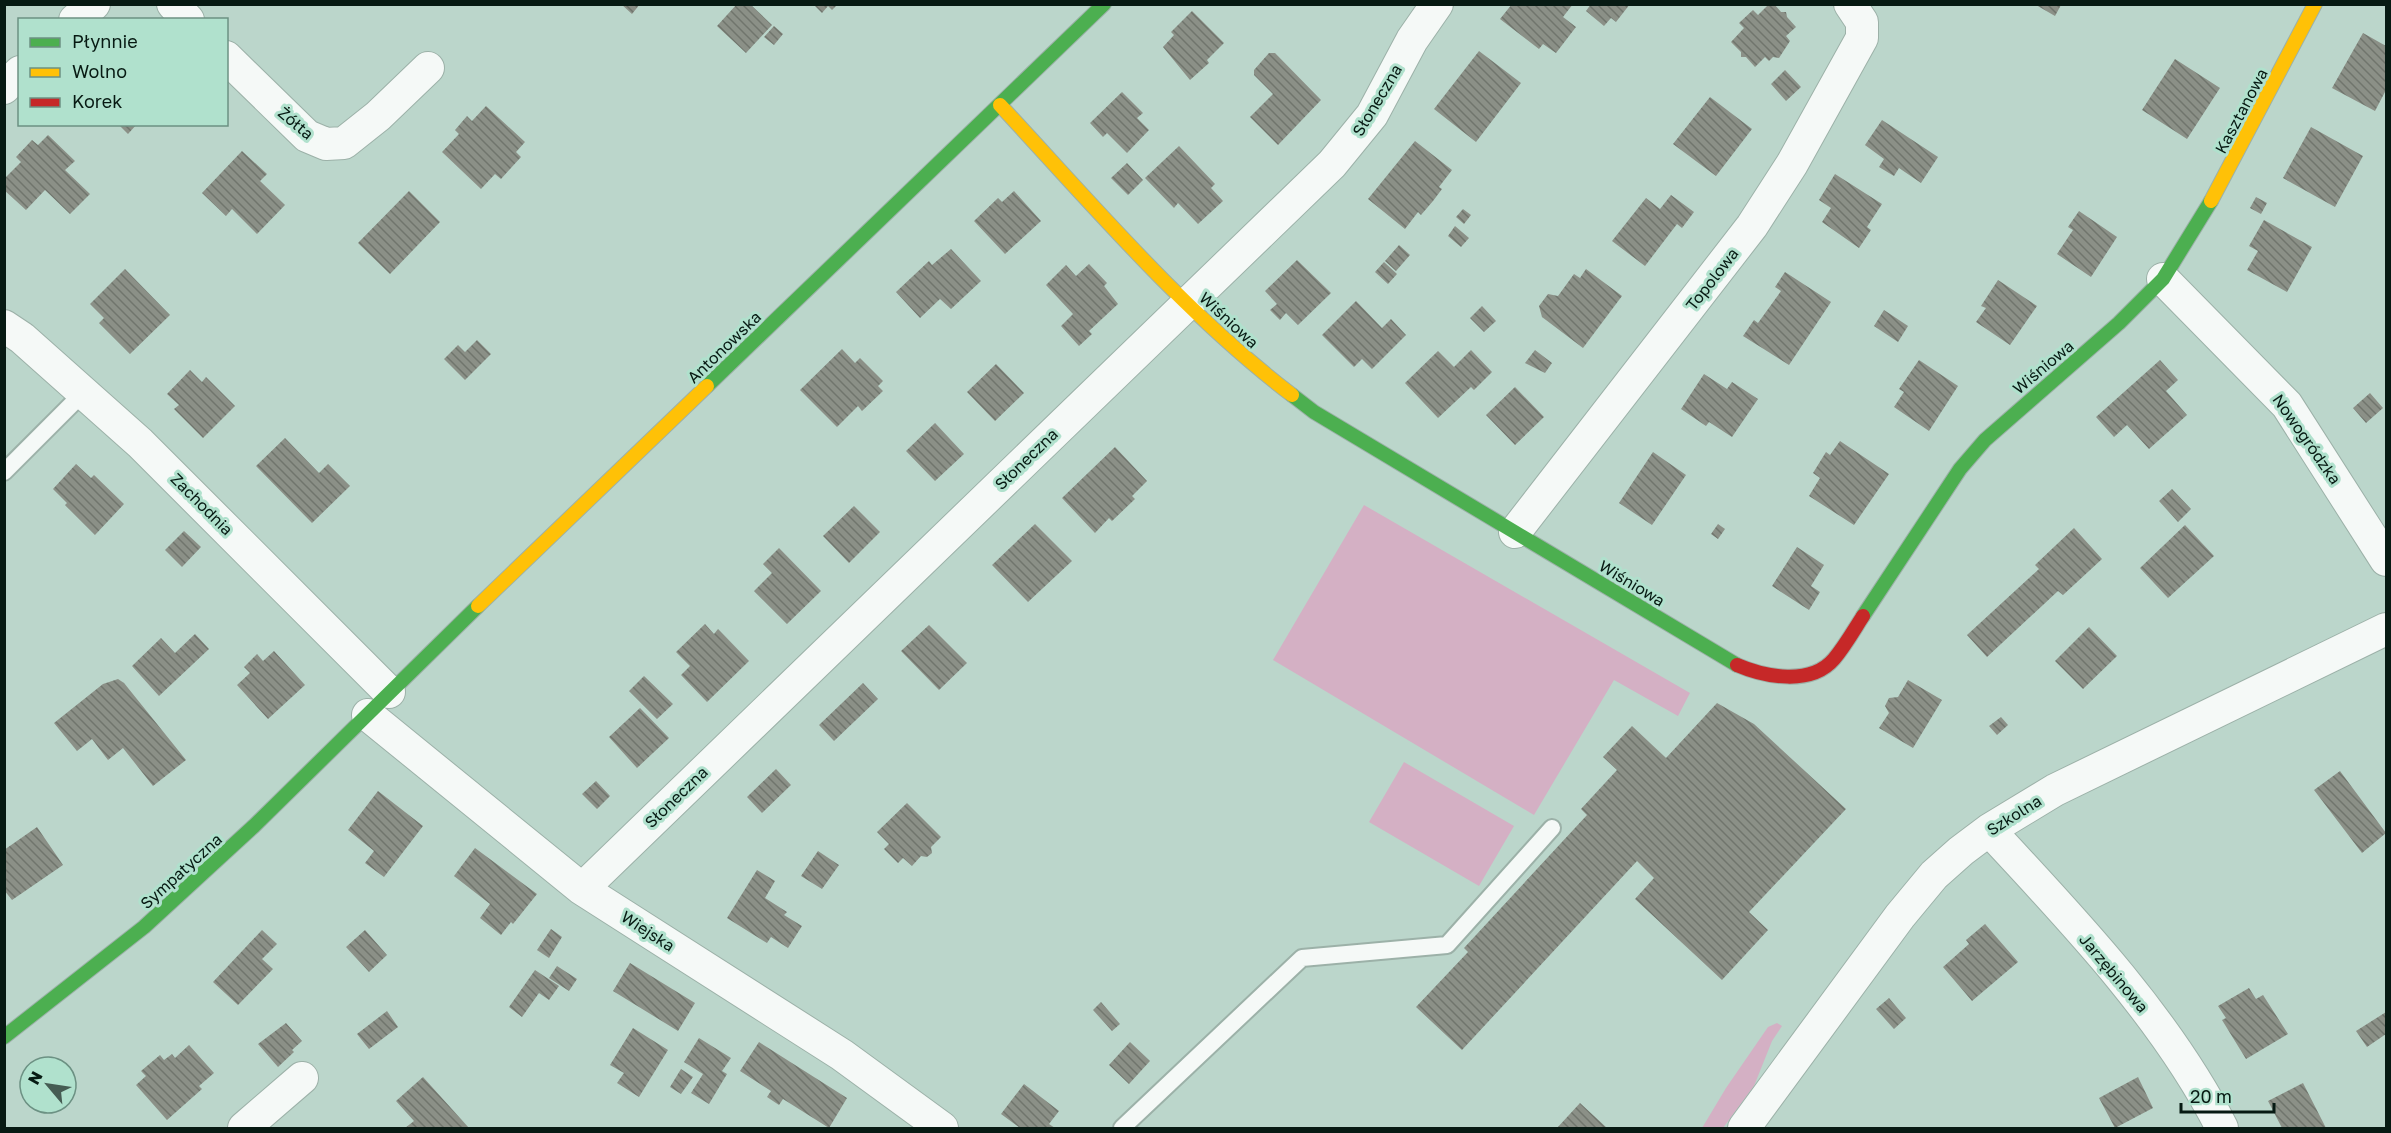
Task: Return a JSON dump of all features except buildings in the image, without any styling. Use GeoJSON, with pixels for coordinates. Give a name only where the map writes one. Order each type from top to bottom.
{"type":"FeatureCollection","features":[{"type":"Feature","properties":{"kind":"street"},"geometry":{"type":"LineString","coordinates":[[77,18],[94,4]]}},
{"type":"Feature","properties":{"kind":"street"},"geometry":{"type":"LineString","coordinates":[[172,4],[186,18]]}},
{"type":"Feature","properties":{"kind":"street","name":"Antonowska"},"geometry":{"type":"LineString","coordinates":[[368,716],[389,692],[1104,4]]}},
{"type":"Feature","properties":{"kind":"street","name":"Słoneczna"},"geometry":{"type":"LineString","coordinates":[[582,888],[1355,139],[1372,115],[1412,40],[1437,4]]}},
{"type":"Feature","properties":{"kind":"street","name":"Topolowa"},"geometry":{"type":"LineString","coordinates":[[1515,532],[1745,235],[1786,172],[1862,38],[1862,22],[1850,4]]}},
{"type":"Feature","properties":{"kind":"street","name":"Kasztanowa"},"geometry":{"type":"LineString","coordinates":[[2195,231],[2315,4]]}},
{"type":"Feature","properties":{"kind":"street","name":"Żółta"},"geometry":{"type":"LineString","coordinates":[[228,59],[307,136],[326,144],[344,143],[378,116],[428,68]]}},
{"type":"Feature","properties":{"kind":"street"},"geometry":{"type":"LineString","coordinates":[[4,88],[18,74]]}},
{"type":"Feature","properties":{"kind":"street","name":"Wiśniowa"},"geometry":{"type":"LineString","coordinates":[[1000,105],[1187,304],[1273,383],[1314,412],[1733,663],[1754,673],[1770,677],[1792,678],[1817,671],[1833,660],[1919,527],[1960,469],[1979,447],[2119,323],[2163,279],[2195,231]]}},
{"type":"Feature","properties":{"kind":"street","name":"Nowogródzka"},"geometry":{"type":"LineString","coordinates":[[2163,279],[2287,405],[2386,560]]}},
{"type":"Feature","properties":{"kind":"street","name":"Zachodnia"},"geometry":{"type":"LineString","coordinates":[[4,326],[22,338],[84,392],[205,506],[389,692]]}},
{"type":"Feature","properties":{"kind":"street","name":"Szkolna"},"geometry":{"type":"LineString","coordinates":[[1743,1128],[1900,916],[1934,875],[1989,830],[2055,790],[2386,629]]}},
{"type":"Feature","properties":{"kind":"street","name":"Wiejska"},"geometry":{"type":"LineString","coordinates":[[368,716],[582,888],[842,1055],[942,1128]]}},
{"type":"Feature","properties":{"kind":"street","name":"Sympatyczna"},"geometry":{"type":"LineString","coordinates":[[4,1037],[144,927],[270,811],[368,716]]}},
{"type":"Feature","properties":{"kind":"street","name":"Jarzębinowa"},"geometry":{"type":"LineString","coordinates":[[1989,830],[2046,892],[2170,1040],[2189,1067],[2222,1128]]}},
{"type":"Feature","properties":{"kind":"street"},"geometry":{"type":"LineString","coordinates":[[244,1128],[302,1078]]}},
{"type":"Feature","properties":{"kind":"lane"},"geometry":{"type":"LineString","coordinates":[[4,472],[84,392]]}},
{"type":"Feature","properties":{"kind":"lane"},"geometry":{"type":"LineString","coordinates":[[1122,1128],[1302,958],[1447,945],[1552,828]]}},
{"type":"Feature","properties":{"kind":"shaded area"},"geometry":{"type":"Polygon","coordinates":[[[1364,505],[1690,693],[1678,716],[1614,680],[1534,815],[1273,660],[1364,505]]]}},
{"type":"Feature","properties":{"kind":"shaded area"},"geometry":{"type":"Polygon","coordinates":[[[1404,762],[1514,826],[1479,886],[1369,822],[1404,762]]]}},
{"type":"Feature","properties":{"kind":"shaded area"},"geometry":{"type":"Polygon","coordinates":[[[1777,1023],[1782,1026],[1772,1041],[1754,1086],[1723,1128],[1702,1128],[1768,1027],[1777,1023]]]}},
{"type":"Feature","properties":{"kind":"traffic: fast"},"geometry":{"type":"LineString","coordinates":[[707,386],[1104,4]]}},
{"type":"Feature","properties":{"kind":"traffic: fast"},"geometry":{"type":"LineString","coordinates":[[1863,616],[1960,469],[1985,440],[2119,323],[2163,279],[2211,201]]}},
{"type":"Feature","properties":{"kind":"traffic: fast"},"geometry":{"type":"LineString","coordinates":[[1292,395],[1314,412],[1737,665]]}},
{"type":"Feature","properties":{"kind":"traffic: fast"},"geometry":{"type":"LineString","coordinates":[[4,1037],[144,927],[254,826],[478,606]]}},
{"type":"Feature","properties":{"kind":"traffic: slow"},"geometry":{"type":"LineString","coordinates":[[2211,201],[2315,4]]}},
{"type":"Feature","properties":{"kind":"traffic: slow"},"geometry":{"type":"LineString","coordinates":[[1000,105],[1176,293],[1213,329],[1292,395]]}},
{"type":"Feature","properties":{"kind":"traffic: slow"},"geometry":{"type":"LineString","coordinates":[[478,606],[707,386]]}},
{"type":"Feature","properties":{"kind":"traffic: jam"},"geometry":{"type":"LineString","coordinates":[[1737,665],[1761,673],[1787,677],[1813,673],[1824,668],[1834,659],[1863,616]]}}]}
